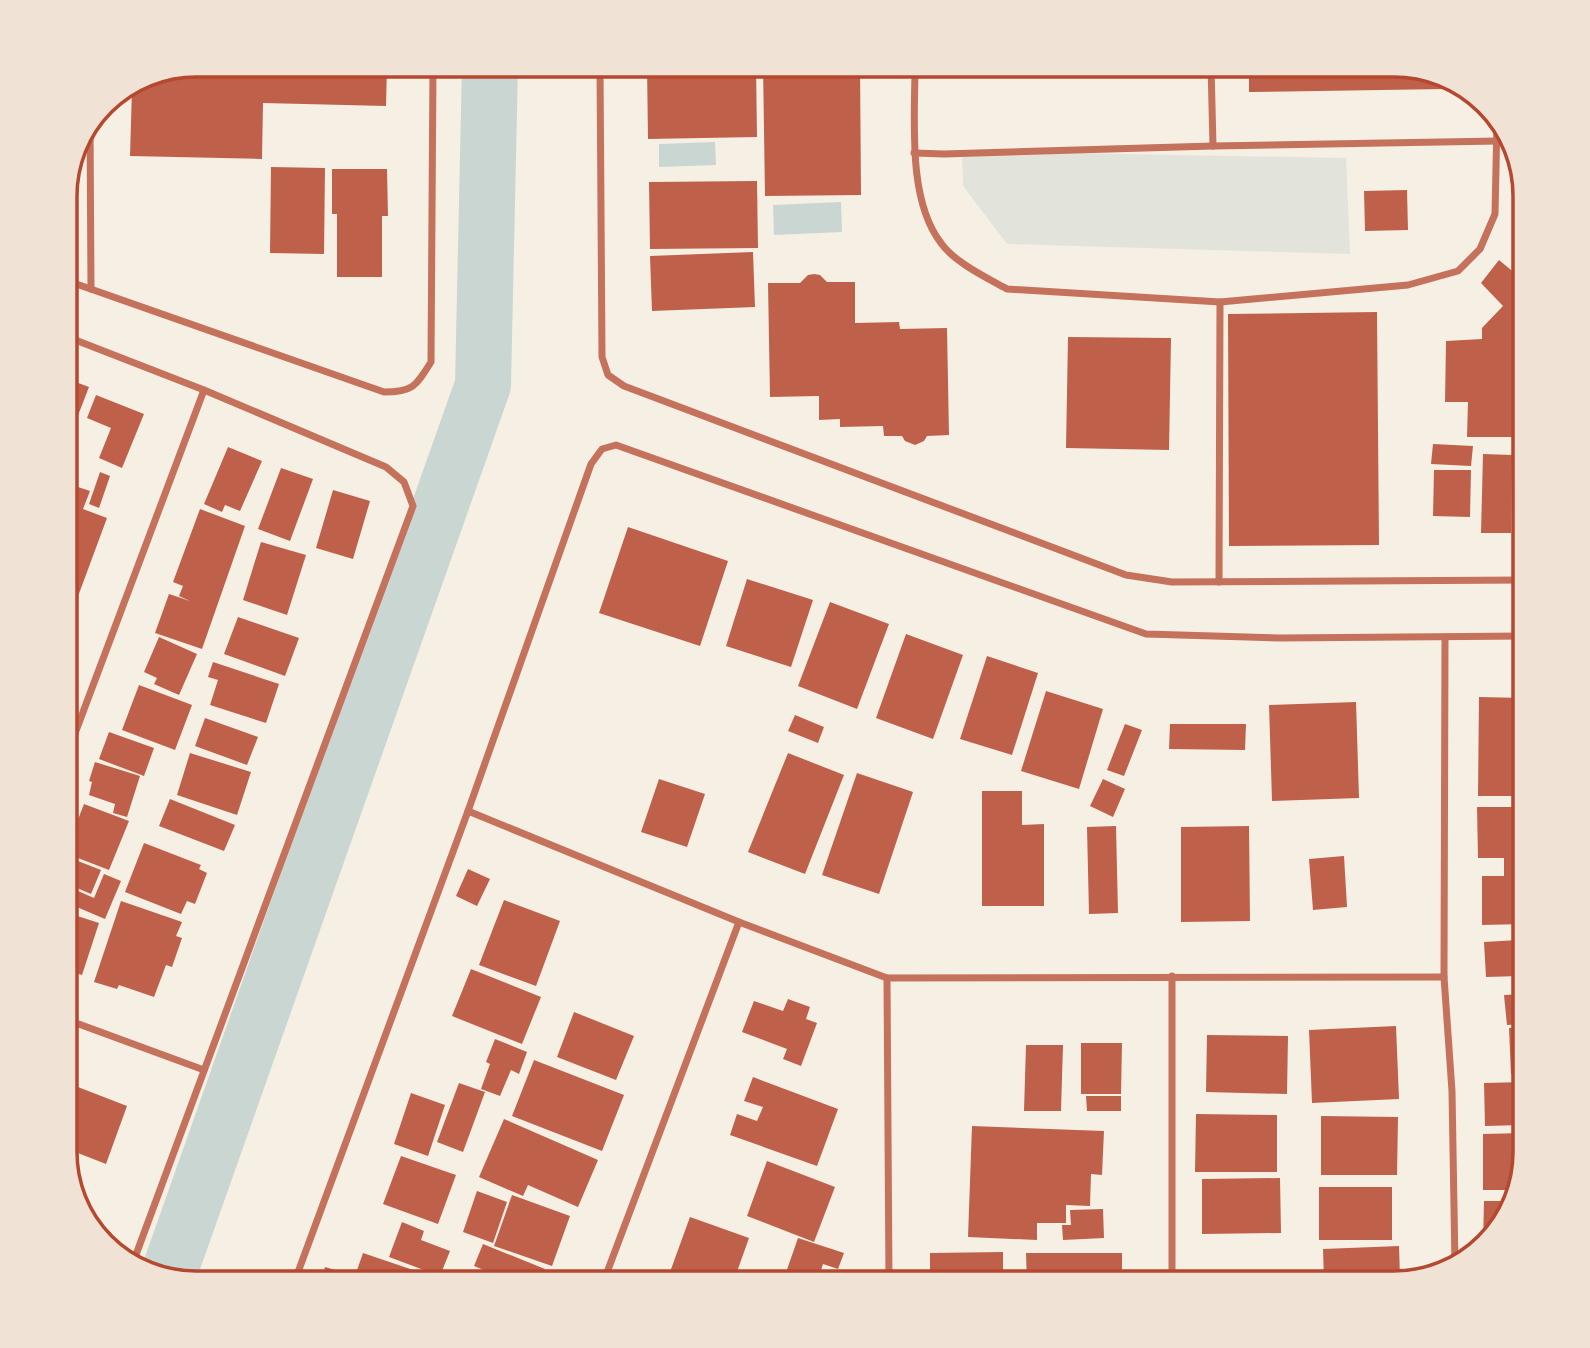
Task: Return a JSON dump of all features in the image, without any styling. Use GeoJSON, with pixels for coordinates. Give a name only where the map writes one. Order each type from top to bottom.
{"type":"FeatureCollection","features":[{"type":"Feature","properties":{"kind":"street"},"geometry":{"type":"LineString","coordinates":[[77,284],[384,392],[406,392],[419,381],[431,362],[433,77]]}},
{"type":"Feature","properties":{"kind":"street"},"geometry":{"type":"LineString","coordinates":[[600,77],[602,357],[608,375],[624,386],[1126,575],[1172,582],[1513,580]]}},
{"type":"Feature","properties":{"kind":"street"},"geometry":{"type":"LineString","coordinates":[[914,153],[1498,141],[1494,214],[1480,249],[1458,271],[1408,285],[1220,302],[1007,289],[976,273],[941,244],[921,204],[914,153],[915,77]]}},
{"type":"Feature","properties":{"kind":"street"},"geometry":{"type":"LineString","coordinates":[[1212,77],[1213,146]]}},
{"type":"Feature","properties":{"kind":"street"},"geometry":{"type":"LineString","coordinates":[[90,143],[90,289]]}},
{"type":"Feature","properties":{"kind":"street"},"geometry":{"type":"LineString","coordinates":[[1219,582],[1220,302]]}},
{"type":"Feature","properties":{"kind":"street"},"geometry":{"type":"LineString","coordinates":[[77,341],[204,390],[386,467],[404,482],[413,506],[136,1254]]}},
{"type":"Feature","properties":{"kind":"street"},"geometry":{"type":"LineString","coordinates":[[77,728],[204,390]]}},
{"type":"Feature","properties":{"kind":"street"},"geometry":{"type":"LineString","coordinates":[[298,1271],[468,811],[591,464],[602,449],[616,445],[1146,634],[1280,638],[1513,636]]}},
{"type":"Feature","properties":{"kind":"street"},"geometry":{"type":"LineString","coordinates":[[1445,637],[1444,977],[1452,1091],[1455,1254]]}},
{"type":"Feature","properties":{"kind":"street"},"geometry":{"type":"LineString","coordinates":[[468,811],[739,922],[887,978],[1444,977]]}},
{"type":"Feature","properties":{"kind":"street"},"geometry":{"type":"LineString","coordinates":[[608,1271],[739,922]]}},
{"type":"Feature","properties":{"kind":"street"},"geometry":{"type":"LineString","coordinates":[[1172,976],[1172,1271]]}},
{"type":"Feature","properties":{"kind":"street"},"geometry":{"type":"LineString","coordinates":[[887,978],[889,1271]]}},
{"type":"Feature","properties":{"kind":"street"},"geometry":{"type":"LineString","coordinates":[[77,1023],[204,1070]]}},
{"type":"Feature","properties":{"kind":"shaded area"},"geometry":{"type":"Polygon","coordinates":[[[715,142],[716,165],[659,167],[659,144],[715,142]]]}},
{"type":"Feature","properties":{"kind":"shaded area"},"geometry":{"type":"Polygon","coordinates":[[[962,151],[1346,158],[1350,254],[1007,244],[963,186],[962,151]]]}},
{"type":"Feature","properties":{"kind":"shaded area"},"geometry":{"type":"Polygon","coordinates":[[[841,202],[842,232],[774,235],[773,205],[841,202]]]}},
{"type":"Feature","properties":{"kind":"building"},"geometry":{"type":"Polygon","coordinates":[[[387,77],[386,106],[263,103],[262,159],[130,156],[132,96],[173,79],[387,77]]]}},
{"type":"Feature","properties":{"kind":"building"},"geometry":{"type":"Polygon","coordinates":[[[647,77],[756,77],[757,137],[648,139],[647,77]]]}},
{"type":"Feature","properties":{"kind":"building"},"geometry":{"type":"Polygon","coordinates":[[[763,77],[860,77],[861,195],[765,196],[763,77]]]}},
{"type":"Feature","properties":{"kind":"building"},"geometry":{"type":"Polygon","coordinates":[[[1249,77],[1394,77],[1432,83],[1445,89],[1249,92],[1249,77]]]}},
{"type":"Feature","properties":{"kind":"building"},"geometry":{"type":"Polygon","coordinates":[[[271,167],[325,168],[324,254],[270,253],[271,167]]]}},
{"type":"Feature","properties":{"kind":"building"},"geometry":{"type":"Polygon","coordinates":[[[332,169],[387,169],[388,216],[382,216],[382,277],[337,277],[337,214],[332,214],[332,169]]]}},
{"type":"Feature","properties":{"kind":"building"},"geometry":{"type":"Polygon","coordinates":[[[757,181],[758,248],[650,249],[649,182],[757,181]]]}},
{"type":"Feature","properties":{"kind":"building"},"geometry":{"type":"Polygon","coordinates":[[[1407,190],[1408,230],[1365,231],[1364,191],[1407,190]]]}},
{"type":"Feature","properties":{"kind":"building"},"geometry":{"type":"Polygon","coordinates":[[[753,252],[755,307],[652,311],[650,256],[753,252]]]}},
{"type":"Feature","properties":{"kind":"building"},"geometry":{"type":"Polygon","coordinates":[[[1499,260],[1513,272],[1513,437],[1467,437],[1468,402],[1445,402],[1446,341],[1482,339],[1482,328],[1503,306],[1481,283],[1499,260]]]}},
{"type":"Feature","properties":{"kind":"building"},"geometry":{"type":"Polygon","coordinates":[[[808,275],[820,275],[827,282],[855,282],[855,323],[899,322],[900,329],[947,328],[949,435],[927,436],[924,441],[915,445],[905,441],[902,436],[884,436],[883,426],[840,427],[840,419],[819,420],[819,396],[770,397],[768,283],[800,283],[808,275]]]}},
{"type":"Feature","properties":{"kind":"building"},"geometry":{"type":"Polygon","coordinates":[[[1377,312],[1379,545],[1229,546],[1228,314],[1377,312]]]}},
{"type":"Feature","properties":{"kind":"building"},"geometry":{"type":"Polygon","coordinates":[[[1068,337],[1171,338],[1169,450],[1066,448],[1068,337]]]}},
{"type":"Feature","properties":{"kind":"building"},"geometry":{"type":"Polygon","coordinates":[[[77,382],[89,387],[77,418],[77,382]]]}},
{"type":"Feature","properties":{"kind":"building"},"geometry":{"type":"Polygon","coordinates":[[[96,395],[144,414],[122,468],[99,458],[111,428],[87,418],[96,395]]]}},
{"type":"Feature","properties":{"kind":"building"},"geometry":{"type":"Polygon","coordinates":[[[1433,444],[1473,446],[1471,466],[1431,464],[1433,444]]]}},
{"type":"Feature","properties":{"kind":"building"},"geometry":{"type":"Polygon","coordinates":[[[228,447],[262,461],[240,511],[225,505],[222,512],[204,504],[228,447]]]}},
{"type":"Feature","properties":{"kind":"building"},"geometry":{"type":"Polygon","coordinates":[[[1483,454],[1512,455],[1511,533],[1481,533],[1483,454]]]}},
{"type":"Feature","properties":{"kind":"building"},"geometry":{"type":"Polygon","coordinates":[[[281,468],[313,479],[290,541],[258,529],[281,468]]]}},
{"type":"Feature","properties":{"kind":"building"},"geometry":{"type":"Polygon","coordinates":[[[1434,470],[1471,470],[1470,517],[1433,516],[1434,470]]]}},
{"type":"Feature","properties":{"kind":"building"},"geometry":{"type":"Polygon","coordinates":[[[100,472],[110,476],[99,508],[89,504],[100,472]]]}},
{"type":"Feature","properties":{"kind":"building"},"geometry":{"type":"Polygon","coordinates":[[[77,487],[90,491],[83,509],[107,518],[77,599],[77,487]]]}},
{"type":"Feature","properties":{"kind":"building"},"geometry":{"type":"Polygon","coordinates":[[[333,490],[370,501],[353,559],[316,548],[333,490]]]}},
{"type":"Feature","properties":{"kind":"building"},"geometry":{"type":"Polygon","coordinates":[[[200,509],[245,526],[202,649],[155,633],[169,594],[190,601],[179,596],[183,586],[173,582],[200,509]]]}},
{"type":"Feature","properties":{"kind":"building"},"geometry":{"type":"Polygon","coordinates":[[[628,527],[728,561],[700,646],[599,613],[628,527]]]}},
{"type":"Feature","properties":{"kind":"building"},"geometry":{"type":"Polygon","coordinates":[[[261,542],[306,555],[287,615],[243,600],[261,542]]]}},
{"type":"Feature","properties":{"kind":"building"},"geometry":{"type":"Polygon","coordinates":[[[747,579],[813,600],[791,667],[726,646],[747,579]]]}},
{"type":"Feature","properties":{"kind":"building"},"geometry":{"type":"Polygon","coordinates":[[[830,602],[889,624],[857,709],[798,686],[830,602]]]}},
{"type":"Feature","properties":{"kind":"building"},"geometry":{"type":"Polygon","coordinates":[[[238,617],[299,638],[285,676],[224,654],[238,617]]]}},
{"type":"Feature","properties":{"kind":"building"},"geometry":{"type":"Polygon","coordinates":[[[906,634],[963,655],[933,739],[876,718],[906,634]]]}},
{"type":"Feature","properties":{"kind":"building"},"geometry":{"type":"Polygon","coordinates":[[[159,637],[197,654],[179,695],[154,684],[157,678],[144,672],[159,637]]]}},
{"type":"Feature","properties":{"kind":"building"},"geometry":{"type":"Polygon","coordinates":[[[987,656],[1038,673],[1012,755],[960,739],[987,656]]]}},
{"type":"Feature","properties":{"kind":"building"},"geometry":{"type":"Polygon","coordinates":[[[213,662],[279,684],[266,723],[210,705],[218,680],[208,677],[213,662]]]}},
{"type":"Feature","properties":{"kind":"building"},"geometry":{"type":"Polygon","coordinates":[[[139,685],[192,705],[175,750],[122,730],[139,685]]]}},
{"type":"Feature","properties":{"kind":"building"},"geometry":{"type":"Polygon","coordinates":[[[1046,691],[1103,709],[1079,789],[1021,771],[1046,691]]]}},
{"type":"Feature","properties":{"kind":"building"},"geometry":{"type":"Polygon","coordinates":[[[1479,697],[1513,698],[1513,796],[1478,796],[1479,697]]]}},
{"type":"Feature","properties":{"kind":"building"},"geometry":{"type":"Polygon","coordinates":[[[1356,702],[1359,798],[1272,801],[1269,705],[1356,702]]]}},
{"type":"Feature","properties":{"kind":"building"},"geometry":{"type":"Polygon","coordinates":[[[795,715],[824,727],[818,743],[788,731],[795,715]]]}},
{"type":"Feature","properties":{"kind":"building"},"geometry":{"type":"Polygon","coordinates":[[[205,718],[258,737],[247,765],[195,746],[205,718]]]}},
{"type":"Feature","properties":{"kind":"building"},"geometry":{"type":"Polygon","coordinates":[[[1125,724],[1142,730],[1124,776],[1107,770],[1125,724]]]}},
{"type":"Feature","properties":{"kind":"building"},"geometry":{"type":"Polygon","coordinates":[[[1170,724],[1246,724],[1245,750],[1169,749],[1170,724]]]}},
{"type":"Feature","properties":{"kind":"building"},"geometry":{"type":"Polygon","coordinates":[[[109,732],[154,748],[144,776],[99,759],[109,732]]]}},
{"type":"Feature","properties":{"kind":"building"},"geometry":{"type":"Polygon","coordinates":[[[190,753],[251,772],[237,815],[177,795],[190,753]]]}},
{"type":"Feature","properties":{"kind":"building"},"geometry":{"type":"Polygon","coordinates":[[[788,753],[844,775],[805,874],[748,852],[788,753]]]}},
{"type":"Feature","properties":{"kind":"building"},"geometry":{"type":"Polygon","coordinates":[[[95,762],[140,776],[127,817],[113,813],[115,804],[89,795],[92,782],[89,781],[95,762]]]}},
{"type":"Feature","properties":{"kind":"building"},"geometry":{"type":"Polygon","coordinates":[[[857,773],[913,792],[879,894],[822,875],[857,773]]]}},
{"type":"Feature","properties":{"kind":"building"},"geometry":{"type":"Polygon","coordinates":[[[659,779],[705,794],[687,847],[641,832],[659,779]]]}},
{"type":"Feature","properties":{"kind":"building"},"geometry":{"type":"Polygon","coordinates":[[[1103,779],[1125,789],[1113,817],[1090,806],[1103,779]]]}},
{"type":"Feature","properties":{"kind":"building"},"geometry":{"type":"Polygon","coordinates":[[[982,791],[1022,791],[1022,825],[1044,824],[1044,906],[982,906],[982,791]]]}},
{"type":"Feature","properties":{"kind":"building"},"geometry":{"type":"Polygon","coordinates":[[[170,799],[235,825],[224,851],[159,826],[170,799]]]}},
{"type":"Feature","properties":{"kind":"building"},"geometry":{"type":"Polygon","coordinates":[[[84,804],[129,821],[109,870],[77,858],[77,822],[84,804]]]}},
{"type":"Feature","properties":{"kind":"building"},"geometry":{"type":"Polygon","coordinates":[[[1477,807],[1513,807],[1513,924],[1482,925],[1482,876],[1504,876],[1504,858],[1478,858],[1477,807]]]}},
{"type":"Feature","properties":{"kind":"building"},"geometry":{"type":"Polygon","coordinates":[[[1116,826],[1118,913],[1089,914],[1087,827],[1116,826]]]}},
{"type":"Feature","properties":{"kind":"building"},"geometry":{"type":"Polygon","coordinates":[[[1249,826],[1250,921],[1181,922],[1181,827],[1249,826]]]}},
{"type":"Feature","properties":{"kind":"building"},"geometry":{"type":"Polygon","coordinates":[[[144,843],[201,865],[199,869],[207,873],[195,904],[187,901],[181,914],[125,892],[144,843]]]}},
{"type":"Feature","properties":{"kind":"building"},"geometry":{"type":"Polygon","coordinates":[[[1344,856],[1347,907],[1313,910],[1309,859],[1344,856]]]}},
{"type":"Feature","properties":{"kind":"building"},"geometry":{"type":"Polygon","coordinates":[[[77,861],[101,870],[91,894],[77,888],[77,861]]]}},
{"type":"Feature","properties":{"kind":"building"},"geometry":{"type":"Polygon","coordinates":[[[468,869],[490,879],[477,906],[456,896],[468,869]]]}},
{"type":"Feature","properties":{"kind":"building"},"geometry":{"type":"Polygon","coordinates":[[[104,874],[121,881],[105,919],[77,907],[78,891],[94,898],[104,874]]]}},
{"type":"Feature","properties":{"kind":"building"},"geometry":{"type":"Polygon","coordinates":[[[504,900],[560,921],[536,986],[479,965],[504,900]]]}},
{"type":"Feature","properties":{"kind":"building"},"geometry":{"type":"Polygon","coordinates":[[[121,901],[182,922],[176,936],[182,938],[172,967],[166,965],[154,997],[119,985],[117,989],[94,982],[121,901]]]}},
{"type":"Feature","properties":{"kind":"building"},"geometry":{"type":"Polygon","coordinates":[[[77,916],[99,923],[82,975],[77,974],[77,916]]]}},
{"type":"Feature","properties":{"kind":"building"},"geometry":{"type":"Polygon","coordinates":[[[1513,940],[1513,976],[1486,977],[1484,942],[1513,940]]]}},
{"type":"Feature","properties":{"kind":"building"},"geometry":{"type":"Polygon","coordinates":[[[471,969],[541,997],[522,1044],[452,1016],[471,969]]]}},
{"type":"Feature","properties":{"kind":"building"},"geometry":{"type":"Polygon","coordinates":[[[1504,995],[1513,995],[1513,1025],[1507,1025],[1504,995]]]}},
{"type":"Feature","properties":{"kind":"building"},"geometry":{"type":"Polygon","coordinates":[[[788,999],[810,1007],[806,1019],[817,1023],[801,1066],[783,1059],[787,1049],[742,1032],[754,1001],[783,1011],[788,999]]]}},
{"type":"Feature","properties":{"kind":"building"},"geometry":{"type":"Polygon","coordinates":[[[574,1012],[634,1036],[616,1080],[557,1057],[574,1012]]]}},
{"type":"Feature","properties":{"kind":"building"},"geometry":{"type":"Polygon","coordinates":[[[1396,1026],[1399,1099],[1312,1103],[1309,1030],[1396,1026]]]}},
{"type":"Feature","properties":{"kind":"building"},"geometry":{"type":"Polygon","coordinates":[[[1509,1028],[1513,1028],[1511,1074],[1509,1028]]]}},
{"type":"Feature","properties":{"kind":"building"},"geometry":{"type":"Polygon","coordinates":[[[1207,1035],[1288,1036],[1287,1094],[1206,1092],[1207,1035]]]}},
{"type":"Feature","properties":{"kind":"building"},"geometry":{"type":"Polygon","coordinates":[[[495,1039],[527,1052],[519,1074],[511,1070],[500,1096],[481,1089],[490,1064],[486,1062],[495,1039]]]}},
{"type":"Feature","properties":{"kind":"building"},"geometry":{"type":"Polygon","coordinates":[[[1081,1043],[1122,1043],[1121,1094],[1081,1094],[1081,1043]]]}},
{"type":"Feature","properties":{"kind":"building"},"geometry":{"type":"Polygon","coordinates":[[[1026,1045],[1063,1045],[1061,1111],[1024,1111],[1026,1045]]]}},
{"type":"Feature","properties":{"kind":"building"},"geometry":{"type":"Polygon","coordinates":[[[534,1060],[624,1095],[602,1151],[512,1116],[534,1060]]]}},
{"type":"Feature","properties":{"kind":"building"},"geometry":{"type":"Polygon","coordinates":[[[753,1077],[838,1109],[817,1166],[730,1135],[737,1114],[757,1121],[763,1107],[744,1101],[753,1077]]]}},
{"type":"Feature","properties":{"kind":"building"},"geometry":{"type":"Polygon","coordinates":[[[1513,1082],[1513,1125],[1485,1126],[1484,1083],[1513,1082]]]}},
{"type":"Feature","properties":{"kind":"building"},"geometry":{"type":"Polygon","coordinates":[[[459,1083],[485,1092],[463,1152],[437,1142],[459,1083]]]}},
{"type":"Feature","properties":{"kind":"building"},"geometry":{"type":"Polygon","coordinates":[[[77,1087],[127,1106],[106,1164],[77,1153],[77,1087]]]}},
{"type":"Feature","properties":{"kind":"building"},"geometry":{"type":"Polygon","coordinates":[[[411,1093],[445,1105],[428,1156],[394,1144],[411,1093]]]}},
{"type":"Feature","properties":{"kind":"building"},"geometry":{"type":"Polygon","coordinates":[[[1086,1096],[1121,1096],[1121,1111],[1087,1111],[1086,1096]]]}},
{"type":"Feature","properties":{"kind":"building"},"geometry":{"type":"Polygon","coordinates":[[[1196,1114],[1277,1115],[1277,1172],[1195,1172],[1196,1114]]]}},
{"type":"Feature","properties":{"kind":"building"},"geometry":{"type":"Polygon","coordinates":[[[1321,1116],[1398,1117],[1397,1175],[1321,1175],[1321,1116]]]}},
{"type":"Feature","properties":{"kind":"building"},"geometry":{"type":"Polygon","coordinates":[[[504,1119],[598,1160],[578,1207],[528,1185],[523,1196],[479,1177],[504,1119]]]}},
{"type":"Feature","properties":{"kind":"building"},"geometry":{"type":"Polygon","coordinates":[[[972,1126],[1104,1131],[1102,1175],[1091,1174],[1090,1206],[1066,1205],[1066,1223],[1037,1223],[1037,1240],[968,1237],[972,1126]]]}},
{"type":"Feature","properties":{"kind":"building"},"geometry":{"type":"Polygon","coordinates":[[[1513,1133],[1511,1175],[1506,1190],[1483,1190],[1483,1134],[1513,1133]]]}},
{"type":"Feature","properties":{"kind":"building"},"geometry":{"type":"Polygon","coordinates":[[[401,1156],[456,1175],[438,1224],[383,1204],[401,1156]]]}},
{"type":"Feature","properties":{"kind":"building"},"geometry":{"type":"Polygon","coordinates":[[[767,1161],[835,1187],[814,1242],[747,1216],[767,1161]]]}},
{"type":"Feature","properties":{"kind":"building"},"geometry":{"type":"Polygon","coordinates":[[[1280,1178],[1281,1233],[1202,1234],[1202,1179],[1280,1178]]]}},
{"type":"Feature","properties":{"kind":"building"},"geometry":{"type":"Polygon","coordinates":[[[1319,1187],[1392,1187],[1392,1240],[1319,1240],[1319,1187]]]}},
{"type":"Feature","properties":{"kind":"building"},"geometry":{"type":"Polygon","coordinates":[[[477,1191],[507,1202],[493,1243],[463,1232],[477,1191]]]}},
{"type":"Feature","properties":{"kind":"building"},"geometry":{"type":"Polygon","coordinates":[[[512,1195],[570,1216],[552,1266],[494,1246],[512,1195]]]}},
{"type":"Feature","properties":{"kind":"building"},"geometry":{"type":"Polygon","coordinates":[[[1484,1201],[1502,1201],[1497,1211],[1483,1230],[1484,1201]]]}},
{"type":"Feature","properties":{"kind":"building"},"geometry":{"type":"Polygon","coordinates":[[[1103,1209],[1104,1238],[1063,1240],[1062,1225],[1071,1225],[1070,1210],[1103,1209]]]}},
{"type":"Feature","properties":{"kind":"building"},"geometry":{"type":"Polygon","coordinates":[[[690,1217],[749,1238],[737,1271],[670,1271],[690,1217]]]}},
{"type":"Feature","properties":{"kind":"building"},"geometry":{"type":"Polygon","coordinates":[[[402,1222],[424,1231],[421,1240],[450,1251],[442,1271],[427,1271],[389,1257],[402,1222]]]}},
{"type":"Feature","properties":{"kind":"building"},"geometry":{"type":"Polygon","coordinates":[[[798,1238],[844,1253],[838,1269],[823,1264],[821,1271],[786,1271],[798,1238]]]}},
{"type":"Feature","properties":{"kind":"building"},"geometry":{"type":"Polygon","coordinates":[[[483,1244],[545,1269],[486,1271],[474,1266],[483,1244]]]}},
{"type":"Feature","properties":{"kind":"building"},"geometry":{"type":"Polygon","coordinates":[[[1399,1246],[1400,1270],[1324,1271],[1323,1249],[1399,1246]]]}},
{"type":"Feature","properties":{"kind":"building"},"geometry":{"type":"Polygon","coordinates":[[[1003,1252],[1003,1271],[930,1271],[930,1253],[1003,1252]]]}},
{"type":"Feature","properties":{"kind":"building"},"geometry":{"type":"Polygon","coordinates":[[[363,1253],[416,1271],[357,1271],[363,1253]]]}},
{"type":"Feature","properties":{"kind":"building"},"geometry":{"type":"Polygon","coordinates":[[[1026,1253],[1122,1253],[1122,1271],[1027,1271],[1026,1253]]]}},
{"type":"Feature","properties":{"kind":"waterway"},"geometry":{"type":"LineString","coordinates":[[171,1268],[483,385],[490,77]]}}]}
